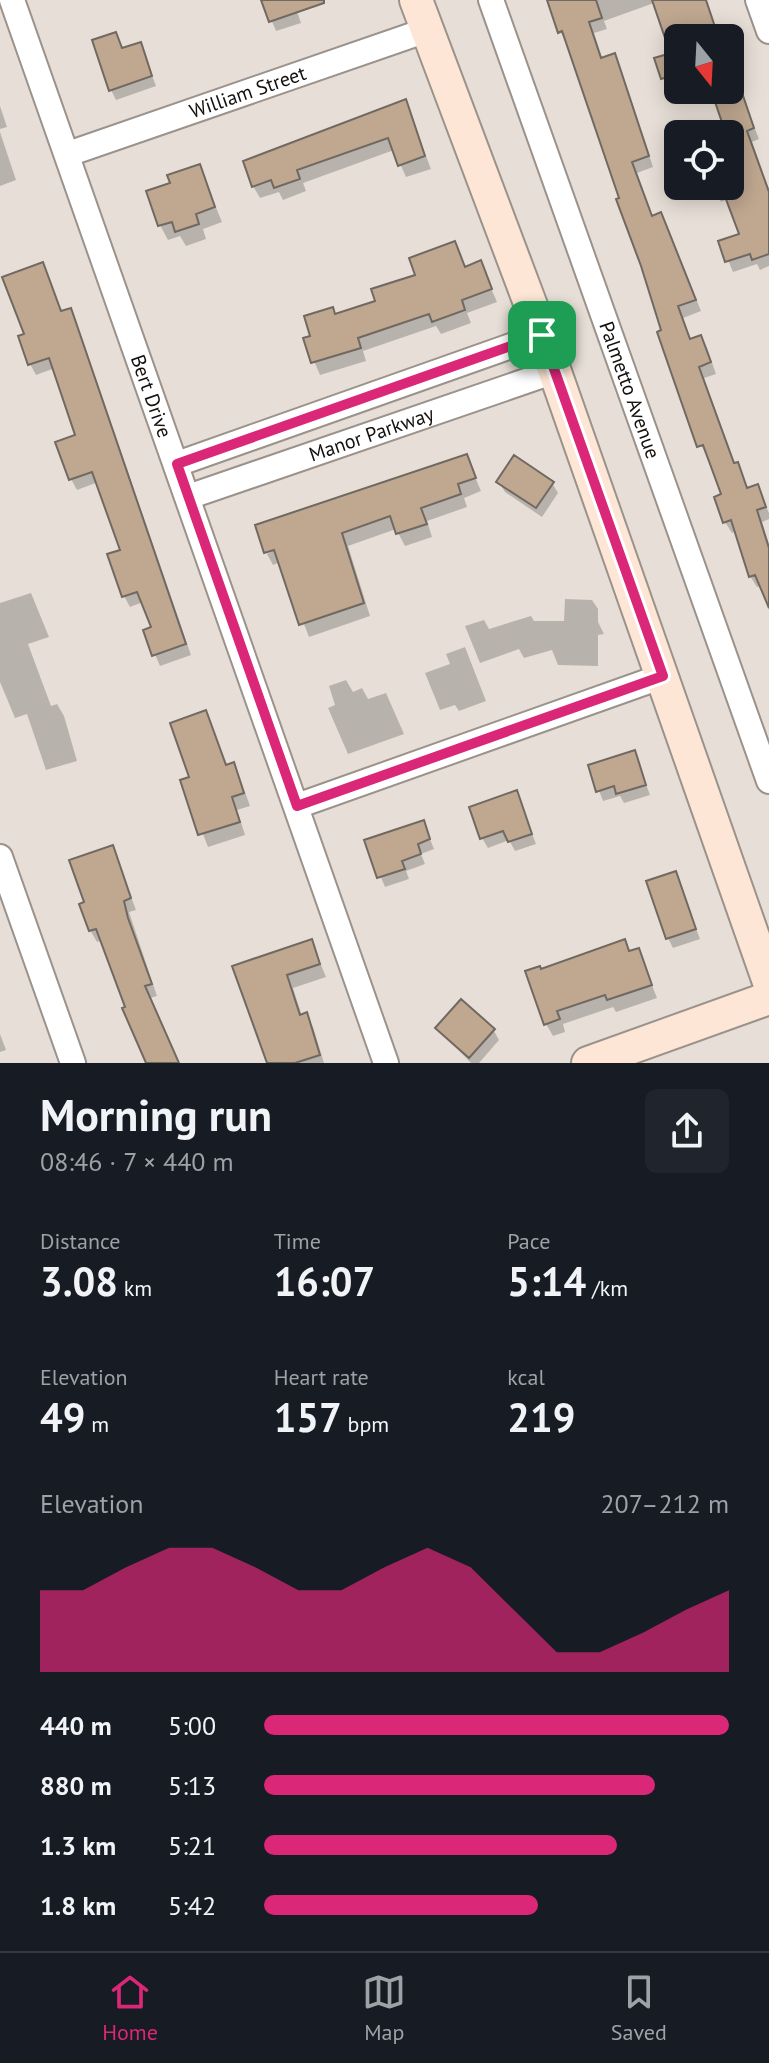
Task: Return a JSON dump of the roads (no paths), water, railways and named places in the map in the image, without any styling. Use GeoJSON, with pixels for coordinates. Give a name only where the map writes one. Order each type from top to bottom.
{"type":"FeatureCollection","features":[{"type":"Feature","properties":{"kind":"street","name":"Bert Drive"},"geometry":{"type":"LineString","coordinates":[[12,0],[386,1063]]}},
{"type":"Feature","properties":{"kind":"street","name":"Palmetto Avenue"},"geometry":{"type":"LineString","coordinates":[[491,0],[769,781]]}},
{"type":"Feature","properties":{"kind":"street"},"geometry":{"type":"LineString","coordinates":[[758,0],[769,31]]}},
{"type":"Feature","properties":{"kind":"street","name":"William Street"},"geometry":{"type":"LineString","coordinates":[[68,154],[422,15]]}},
{"type":"Feature","properties":{"kind":"street"},"geometry":{"type":"LineString","coordinates":[[422,15],[555,371],[769,982]]}},
{"type":"Feature","properties":{"kind":"street","name":"Manor Parkway"},"geometry":{"type":"LineString","coordinates":[[177,464],[542,335]]}},
{"type":"Feature","properties":{"kind":"street","name":"Manor Parkway"},"geometry":{"type":"LineString","coordinates":[[188,497],[555,371]]}},
{"type":"Feature","properties":{"kind":"street"},"geometry":{"type":"LineString","coordinates":[[297,806],[663,676]]}},
{"type":"Feature","properties":{"kind":"street"},"geometry":{"type":"LineString","coordinates":[[0,857],[73,1063]]}},
{"type":"Feature","properties":{"kind":"street"},"geometry":{"type":"LineString","coordinates":[[588,1063],[769,998]]}}]}
